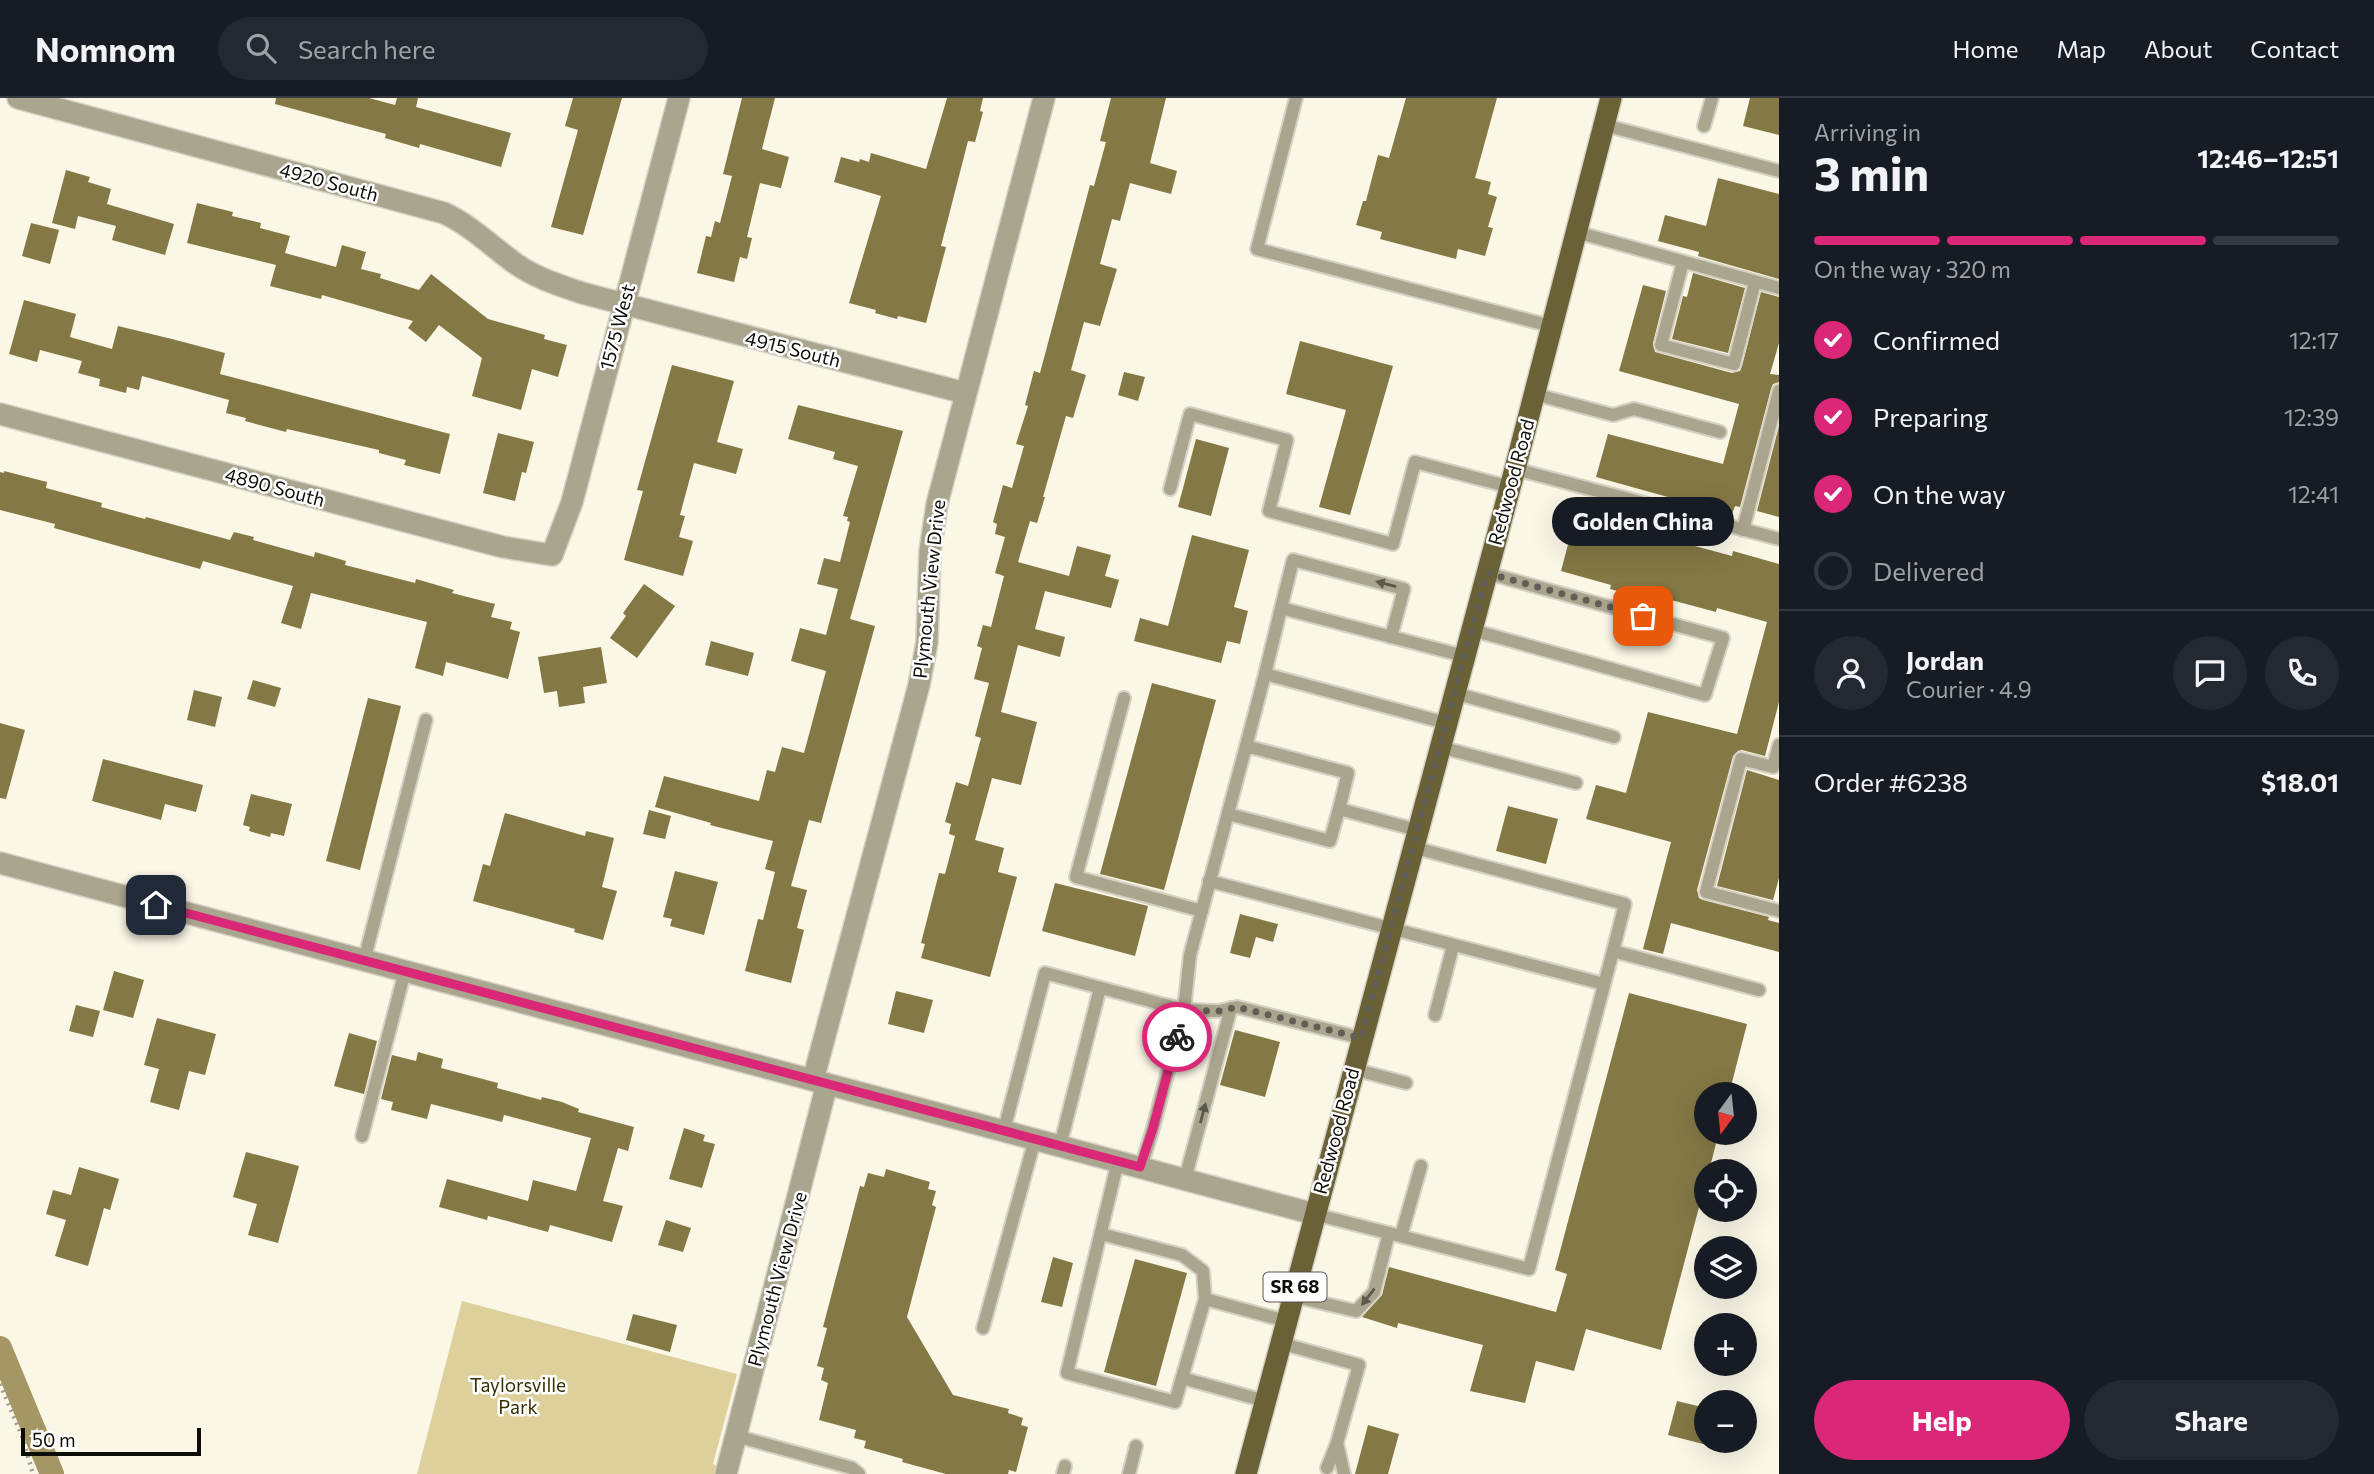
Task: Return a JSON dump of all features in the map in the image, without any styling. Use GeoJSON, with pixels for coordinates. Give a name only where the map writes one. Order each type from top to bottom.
{"type":"FeatureCollection","features":[{"type":"Feature","properties":{"kind":"main road","name":"Redwood Road"},"geometry":{"type":"LineString","coordinates":[[1246,1474],[1611,98]]}},
{"type":"Feature","properties":{"kind":"street","name":"4920 South"},"geometry":{"type":"LineString","coordinates":[[18,98],[444,213],[470,227],[516,264],[540,278],[622,306]]}},
{"type":"Feature","properties":{"kind":"street","name":"1575 West"},"geometry":{"type":"LineString","coordinates":[[552,555],[572,502],[679,98]]}},
{"type":"Feature","properties":{"kind":"street","name":"Plymouth View Drive"},"geometry":{"type":"LineString","coordinates":[[726,1474],[919,685],[927,642],[930,551],[937,504],[1044,98]]}},
{"type":"Feature","properties":{"kind":"street","name":"4915 South"},"geometry":{"type":"LineString","coordinates":[[622,306],[965,393]]}},
{"type":"Feature","properties":{"kind":"street","name":"4890 South"},"geometry":{"type":"LineString","coordinates":[[0,414],[503,547],[552,555]]}},
{"type":"Feature","properties":{"kind":"street"},"geometry":{"type":"LineString","coordinates":[[0,863],[1314,1213]]}},
{"type":"Feature","properties":{"kind":"lane"},"geometry":{"type":"LineString","coordinates":[[1296,98],[1257,249],[1551,326]]}},
{"type":"Feature","properties":{"kind":"lane"},"geometry":{"type":"LineString","coordinates":[[1704,126],[1712,98]]}},
{"type":"Feature","properties":{"kind":"lane"},"geometry":{"type":"LineString","coordinates":[[1604,125],[1779,171]]}},
{"type":"Feature","properties":{"kind":"lane"},"geometry":{"type":"LineString","coordinates":[[1576,232],[1779,288]]}},
{"type":"Feature","properties":{"kind":"lane"},"geometry":{"type":"LineString","coordinates":[[1683,262],[1661,345],[1734,364],[1755,282]]}},
{"type":"Feature","properties":{"kind":"lane"},"geometry":{"type":"LineString","coordinates":[[1743,530],[1779,391]]}},
{"type":"Feature","properties":{"kind":"lane"},"geometry":{"type":"LineString","coordinates":[[1534,394],[1613,415],[1634,409],[1720,432]]}},
{"type":"Feature","properties":{"kind":"lane"},"geometry":{"type":"LineString","coordinates":[[1170,489],[1190,415],[1287,440],[1269,511],[1393,544],[1415,462],[1512,478],[1779,539]]}},
{"type":"Feature","properties":{"kind":"lane"},"geometry":{"type":"LineString","coordinates":[[1140,1167],[1184,1010],[1190,955],[1293,560],[1404,589],[1391,637]]}},
{"type":"Feature","properties":{"kind":"lane"},"geometry":{"type":"LineString","coordinates":[[1472,630],[1705,695],[1723,638],[1487,573]]}},
{"type":"Feature","properties":{"kind":"lane"},"geometry":{"type":"LineString","coordinates":[[1282,608],[1464,656]]}},
{"type":"Feature","properties":{"kind":"lane"},"geometry":{"type":"LineString","coordinates":[[1265,674],[1446,723]]}},
{"type":"Feature","properties":{"kind":"lane"},"geometry":{"type":"LineString","coordinates":[[1454,693],[1614,737]]}},
{"type":"Feature","properties":{"kind":"lane"},"geometry":{"type":"LineString","coordinates":[[1124,698],[1076,877],[1202,911]]}},
{"type":"Feature","properties":{"kind":"lane"},"geometry":{"type":"LineString","coordinates":[[364,961],[426,720]]}},
{"type":"Feature","properties":{"kind":"lane"},"geometry":{"type":"LineString","coordinates":[[1779,745],[1773,767],[1741,759],[1706,892],[1779,911]]}},
{"type":"Feature","properties":{"kind":"lane"},"geometry":{"type":"LineString","coordinates":[[1228,814],[1331,841],[1348,773],[1246,746]]}},
{"type":"Feature","properties":{"kind":"lane"},"geometry":{"type":"LineString","coordinates":[[1440,747],[1576,783]]}},
{"type":"Feature","properties":{"kind":"lane"},"geometry":{"type":"LineString","coordinates":[[1314,1213],[1529,1269],[1625,904],[1415,839],[1339,809]]}},
{"type":"Feature","properties":{"kind":"lane"},"geometry":{"type":"LineString","coordinates":[[1209,881],[1604,984]]}},
{"type":"Feature","properties":{"kind":"lane"},"geometry":{"type":"LineString","coordinates":[[1435,1015],[1453,946]]}},
{"type":"Feature","properties":{"kind":"lane"},"geometry":{"type":"LineString","coordinates":[[1613,951],[1759,990]]}},
{"type":"Feature","properties":{"kind":"lane"},"geometry":{"type":"LineString","coordinates":[[362,1136],[405,971]]}},
{"type":"Feature","properties":{"kind":"lane"},"geometry":{"type":"LineString","coordinates":[[1004,1130],[1045,973],[1184,1010],[1219,1011],[1237,1007],[1361,1038]]}},
{"type":"Feature","properties":{"kind":"lane"},"geometry":{"type":"LineString","coordinates":[[1059,1146],[1100,988]]}},
{"type":"Feature","properties":{"kind":"lane"},"geometry":{"type":"LineString","coordinates":[[1185,1179],[1231,1008]]}},
{"type":"Feature","properties":{"kind":"lane"},"geometry":{"type":"LineString","coordinates":[[1353,1069],[1406,1083]]}},
{"type":"Feature","properties":{"kind":"lane"},"geometry":{"type":"LineString","coordinates":[[983,1328],[1035,1139]]}},
{"type":"Feature","properties":{"kind":"lane"},"geometry":{"type":"LineString","coordinates":[[1101,1234],[1182,1255],[1203,1270],[1205,1299],[1175,1402],[1067,1373],[1118,1161]]}},
{"type":"Feature","properties":{"kind":"lane"},"geometry":{"type":"LineString","coordinates":[[1292,1296],[1356,1311],[1374,1292],[1421,1166]]}},
{"type":"Feature","properties":{"kind":"lane"},"geometry":{"type":"LineString","coordinates":[[1205,1299],[1286,1321]]}},
{"type":"Feature","properties":{"kind":"lane"},"geometry":{"type":"LineString","coordinates":[[1280,1343],[1359,1365],[1337,1443],[1327,1468]]}},
{"type":"Feature","properties":{"kind":"lane"},"geometry":{"type":"LineString","coordinates":[[1182,1378],[1265,1401]]}},
{"type":"Feature","properties":{"kind":"lane"},"geometry":{"type":"LineString","coordinates":[[736,1436],[852,1468],[859,1474]]}},
{"type":"Feature","properties":{"kind":"lane"},"geometry":{"type":"LineString","coordinates":[[1337,1443],[1344,1474]]}},
{"type":"Feature","properties":{"kind":"lane"},"geometry":{"type":"LineString","coordinates":[[1129,1474],[1136,1446]]}},
{"type":"Feature","properties":{"kind":"path"},"geometry":{"type":"LineString","coordinates":[[0,1384],[22,1436],[33,1474]]}},
{"type":"Feature","properties":{"kind":"green space","name":"Taylorsville Park"},"geometry":{"type":"Polygon","coordinates":[[[462,1301],[737,1374],[713,1464],[733,1474],[417,1474],[462,1301]]]}},
{"type":"Feature","properties":{"kind":"building"},"geometry":{"type":"Polygon","coordinates":[[[276,98],[369,98],[395,105],[397,98],[418,98],[416,107],[511,133],[501,167],[420,144],[419,148],[385,138],[386,134],[275,104],[276,98]]]}},
{"type":"Feature","properties":{"kind":"building"},"geometry":{"type":"Polygon","coordinates":[[[573,98],[622,98],[583,235],[551,227],[578,130],[565,126],[573,98]]]}},
{"type":"Feature","properties":{"kind":"building"},"geometry":{"type":"Polygon","coordinates":[[[742,98],[775,98],[762,149],[789,157],[781,188],[760,183],[747,237],[752,238],[747,259],[740,257],[734,282],[697,273],[706,236],[711,237],[715,221],[720,223],[732,176],[723,174],[742,98]]]}},
{"type":"Feature","properties":{"kind":"building"},"geometry":{"type":"Polygon","coordinates":[[[947,98],[983,98],[980,111],[983,112],[975,142],[968,141],[941,246],[946,247],[926,323],[898,316],[897,319],[849,303],[881,196],[834,182],[841,157],[869,162],[871,153],[926,169],[947,98]]]}},
{"type":"Feature","properties":{"kind":"building"},"geometry":{"type":"Polygon","coordinates":[[[1111,98],[1166,98],[1150,163],[1177,171],[1171,194],[1130,183],[1120,221],[1112,219],[1100,264],[1117,269],[1100,326],[1084,322],[1071,370],[1086,375],[1073,418],[1066,416],[1037,523],[1030,521],[1018,562],[1069,576],[1077,546],[1111,555],[1105,576],[1119,580],[1111,608],[1045,591],[1035,629],[1065,637],[1060,657],[1018,645],[1001,712],[1037,722],[1021,785],[992,778],[975,840],[1004,848],[998,872],[1017,877],[990,977],[921,958],[925,944],[921,943],[939,873],[945,874],[955,836],[949,834],[951,824],[945,822],[956,782],[968,786],[981,738],[975,736],[989,683],[974,679],[982,648],[977,646],[983,625],[991,627],[1004,576],[995,573],[1005,537],[995,534],[997,524],[993,522],[1003,485],[1012,488],[1024,446],[1016,444],[1028,406],[1025,405],[1034,371],[1040,373],[1090,185],[1094,186],[1106,142],[1100,141],[1111,98]]]}},
{"type":"Feature","properties":{"kind":"building"},"geometry":{"type":"Polygon","coordinates":[[[1406,98],[1497,98],[1475,178],[1491,182],[1488,194],[1497,197],[1488,227],[1493,228],[1485,256],[1458,249],[1456,259],[1380,239],[1382,232],[1356,225],[1363,201],[1366,201],[1378,155],[1389,158],[1406,98]]]}},
{"type":"Feature","properties":{"kind":"building"},"geometry":{"type":"Polygon","coordinates":[[[1750,98],[1779,98],[1779,135],[1743,126],[1750,98]]]}},
{"type":"Feature","properties":{"kind":"building"},"geometry":{"type":"Polygon","coordinates":[[[66,170],[90,177],[88,182],[111,189],[107,204],[174,224],[165,255],[112,240],[116,226],[78,216],[75,229],[52,223],[66,170]]]}},
{"type":"Feature","properties":{"kind":"building"},"geometry":{"type":"Polygon","coordinates":[[[1718,178],[1779,194],[1779,279],[1698,256],[1699,252],[1658,241],[1665,215],[1706,226],[1718,178]]]}},
{"type":"Feature","properties":{"kind":"building"},"geometry":{"type":"Polygon","coordinates":[[[197,203],[233,212],[232,216],[261,223],[260,228],[290,236],[285,253],[336,267],[342,245],[366,252],[361,269],[381,274],[380,278],[419,290],[431,274],[488,319],[545,335],[544,339],[567,345],[558,377],[532,369],[521,410],[472,396],[482,358],[439,325],[426,342],[408,328],[413,321],[322,295],[321,299],[270,286],[276,265],[187,243],[197,203]]]}},
{"type":"Feature","properties":{"kind":"building"},"geometry":{"type":"Polygon","coordinates":[[[31,223],[59,230],[50,264],[22,256],[31,223]]]}},
{"type":"Feature","properties":{"kind":"building"},"geometry":{"type":"Polygon","coordinates":[[[1693,273],[1745,288],[1728,353],[1672,339],[1683,296],[1687,297],[1693,273]]]}},
{"type":"Feature","properties":{"kind":"building"},"geometry":{"type":"Polygon","coordinates":[[[1643,285],[1666,291],[1653,343],[1655,352],[1732,373],[1740,371],[1742,366],[1761,292],[1779,297],[1779,343],[1770,374],[1779,375],[1779,382],[1773,384],[1771,389],[1740,507],[1735,506],[1731,517],[1596,477],[1608,434],[1723,464],[1739,404],[1619,371],[1643,285]]]}},
{"type":"Feature","properties":{"kind":"building"},"geometry":{"type":"Polygon","coordinates":[[[24,300],[76,314],[70,337],[112,349],[118,326],[172,339],[225,353],[220,374],[450,434],[440,474],[404,465],[406,460],[379,453],[379,450],[245,421],[246,418],[226,413],[229,400],[142,376],[139,390],[127,387],[126,393],[99,386],[100,379],[78,373],[82,361],[40,350],[37,362],[9,354],[24,300]]]}},
{"type":"Feature","properties":{"kind":"building"},"geometry":{"type":"Polygon","coordinates":[[[1300,341],[1393,366],[1350,515],[1319,507],[1346,410],[1286,394],[1300,341]]]}},
{"type":"Feature","properties":{"kind":"building"},"geometry":{"type":"Polygon","coordinates":[[[672,365],[734,381],[717,442],[743,449],[736,474],[694,463],[680,515],[685,516],[679,537],[693,541],[683,576],[624,560],[643,491],[637,490],[672,365]]]}},
{"type":"Feature","properties":{"kind":"building"},"geometry":{"type":"Polygon","coordinates":[[[1124,372],[1145,377],[1138,401],[1118,395],[1124,372]]]}},
{"type":"Feature","properties":{"kind":"building"},"geometry":{"type":"Polygon","coordinates":[[[798,405],[903,431],[850,619],[875,626],[821,823],[809,820],[791,886],[807,890],[797,928],[804,930],[791,983],[745,971],[758,919],[763,920],[775,872],[765,869],[773,841],[655,807],[664,776],[759,801],[767,770],[775,772],[782,747],[804,753],[826,671],[791,661],[800,628],[826,635],[838,589],[817,584],[824,558],[840,562],[850,522],[847,521],[848,517],[843,516],[858,466],[833,459],[835,452],[788,439],[798,405]]]}},
{"type":"Feature","properties":{"kind":"building"},"geometry":{"type":"Polygon","coordinates":[[[1779,426],[1779,517],[1757,511],[1779,426]]]}},
{"type":"Feature","properties":{"kind":"building"},"geometry":{"type":"Polygon","coordinates":[[[498,433],[534,442],[526,473],[522,472],[515,501],[483,493],[498,433]]]}},
{"type":"Feature","properties":{"kind":"building"},"geometry":{"type":"Polygon","coordinates":[[[1196,439],[1229,448],[1211,516],[1178,507],[1196,439]]]}},
{"type":"Feature","properties":{"kind":"building"},"geometry":{"type":"Polygon","coordinates":[[[0,472],[47,482],[46,488],[102,503],[101,507],[145,519],[146,517],[230,540],[234,532],[314,557],[315,552],[346,561],[345,565],[415,583],[416,579],[454,590],[452,593],[495,604],[491,617],[512,622],[510,629],[520,632],[508,679],[446,662],[443,676],[415,668],[427,622],[311,593],[301,629],[281,623],[293,586],[203,561],[200,569],[54,528],[55,524],[0,510],[0,472]]]}},
{"type":"Feature","properties":{"kind":"building"},"geometry":{"type":"Polygon","coordinates":[[[1576,514],[1732,556],[1733,551],[1779,564],[1779,702],[1765,756],[1742,750],[1733,756],[1697,890],[1699,898],[1703,900],[1769,917],[1768,920],[1779,923],[1779,952],[1671,923],[1663,954],[1643,949],[1671,842],[1586,819],[1596,785],[1626,793],[1648,712],[1737,734],[1767,622],[1645,593],[1644,598],[1610,589],[1611,585],[1561,571],[1576,514]]]}},
{"type":"Feature","properties":{"kind":"building"},"geometry":{"type":"Polygon","coordinates":[[[1192,535],[1249,550],[1234,607],[1248,611],[1240,644],[1227,641],[1221,663],[1134,641],[1140,618],[1168,626],[1192,535]]]}},
{"type":"Feature","properties":{"kind":"building"},"geometry":{"type":"Polygon","coordinates":[[[644,584],[675,606],[637,658],[610,638],[626,616],[623,613],[644,584]]]}},
{"type":"Feature","properties":{"kind":"building"},"geometry":{"type":"Polygon","coordinates":[[[711,641],[754,653],[748,676],[705,665],[711,641]]]}},
{"type":"Feature","properties":{"kind":"building"},"geometry":{"type":"Polygon","coordinates":[[[601,647],[607,683],[583,687],[585,703],[559,707],[557,691],[544,693],[538,657],[601,647]]]}},
{"type":"Feature","properties":{"kind":"building"},"geometry":{"type":"Polygon","coordinates":[[[253,680],[281,688],[275,707],[247,699],[253,680]]]}},
{"type":"Feature","properties":{"kind":"building"},"geometry":{"type":"Polygon","coordinates":[[[1152,683],[1216,700],[1164,890],[1100,874],[1152,683]]]}},
{"type":"Feature","properties":{"kind":"building"},"geometry":{"type":"Polygon","coordinates":[[[194,690],[222,697],[215,727],[187,720],[194,690]]]}},
{"type":"Feature","properties":{"kind":"building"},"geometry":{"type":"Polygon","coordinates":[[[368,698],[401,706],[360,870],[326,861],[368,698]]]}},
{"type":"Feature","properties":{"kind":"building"},"geometry":{"type":"Polygon","coordinates":[[[0,723],[25,730],[6,799],[0,798],[0,723]]]}},
{"type":"Feature","properties":{"kind":"building"},"geometry":{"type":"Polygon","coordinates":[[[103,759],[203,785],[196,812],[165,804],[161,820],[92,801],[103,759]]]}},
{"type":"Feature","properties":{"kind":"building"},"geometry":{"type":"Polygon","coordinates":[[[1747,770],[1779,780],[1779,878],[1773,900],[1717,886],[1747,770]]]}},
{"type":"Feature","properties":{"kind":"building"},"geometry":{"type":"Polygon","coordinates":[[[251,794],[292,804],[284,836],[271,833],[270,837],[249,831],[250,827],[243,825],[251,794]]]}},
{"type":"Feature","properties":{"kind":"building"},"geometry":{"type":"Polygon","coordinates":[[[1508,806],[1558,819],[1546,864],[1496,851],[1508,806]]]}},
{"type":"Feature","properties":{"kind":"building"},"geometry":{"type":"Polygon","coordinates":[[[649,810],[671,816],[665,839],[643,834],[649,810]]]}},
{"type":"Feature","properties":{"kind":"building"},"geometry":{"type":"Polygon","coordinates":[[[505,813],[585,836],[586,831],[614,838],[602,887],[617,891],[603,940],[574,932],[575,929],[473,901],[483,864],[490,866],[505,813]]]}},
{"type":"Feature","properties":{"kind":"building"},"geometry":{"type":"Polygon","coordinates":[[[675,871],[718,882],[704,935],[670,926],[672,919],[663,917],[675,871]]]}},
{"type":"Feature","properties":{"kind":"building"},"geometry":{"type":"Polygon","coordinates":[[[1055,883],[1148,906],[1135,956],[1042,931],[1055,883]]]}},
{"type":"Feature","properties":{"kind":"building"},"geometry":{"type":"Polygon","coordinates":[[[1240,914],[1278,924],[1273,942],[1256,937],[1250,958],[1230,953],[1240,914]]]}},
{"type":"Feature","properties":{"kind":"building"},"geometry":{"type":"Polygon","coordinates":[[[114,971],[144,980],[133,1018],[103,1010],[114,971]]]}},
{"type":"Feature","properties":{"kind":"building"},"geometry":{"type":"Polygon","coordinates":[[[896,991],[933,1000],[924,1033],[888,1024],[896,991]]]}},
{"type":"Feature","properties":{"kind":"building"},"geometry":{"type":"Polygon","coordinates":[[[1629,993],[1747,1024],[1732,1082],[1694,1082],[1694,1145],[1716,1145],[1712,1159],[1694,1159],[1695,1222],[1661,1350],[1586,1329],[1574,1371],[1536,1361],[1525,1403],[1470,1391],[1483,1345],[1398,1323],[1397,1328],[1362,1317],[1382,1295],[1389,1267],[1556,1312],[1567,1274],[1555,1270],[1629,993]]]}},
{"type":"Feature","properties":{"kind":"building"},"geometry":{"type":"Polygon","coordinates":[[[76,1005],[100,1011],[93,1037],[69,1031],[76,1005]]]}},
{"type":"Feature","properties":{"kind":"building"},"geometry":{"type":"Polygon","coordinates":[[[157,1018],[216,1034],[205,1075],[189,1071],[179,1110],[150,1102],[159,1069],[144,1065],[157,1018]]]}},
{"type":"Feature","properties":{"kind":"building"},"geometry":{"type":"Polygon","coordinates":[[[1235,1030],[1280,1042],[1265,1097],[1220,1085],[1235,1030]]]}},
{"type":"Feature","properties":{"kind":"building"},"geometry":{"type":"Polygon","coordinates":[[[349,1033],[377,1041],[364,1094],[334,1086],[349,1033]]]}},
{"type":"Feature","properties":{"kind":"building"},"geometry":{"type":"Polygon","coordinates":[[[418,1052],[443,1059],[441,1068],[498,1083],[497,1088],[541,1100],[542,1097],[562,1102],[579,1109],[578,1112],[634,1127],[628,1151],[618,1148],[603,1201],[623,1206],[612,1242],[550,1225],[548,1232],[488,1216],[487,1220],[439,1207],[447,1179],[528,1201],[533,1180],[576,1191],[591,1138],[504,1115],[502,1122],[431,1104],[427,1119],[391,1110],[393,1102],[381,1099],[392,1055],[416,1061],[418,1052]]]}},
{"type":"Feature","properties":{"kind":"building"},"geometry":{"type":"Polygon","coordinates":[[[684,1128],[705,1135],[703,1141],[715,1144],[702,1188],[669,1179],[684,1128]]]}},
{"type":"Feature","properties":{"kind":"building"},"geometry":{"type":"Polygon","coordinates":[[[246,1152],[299,1166],[278,1243],[248,1235],[257,1204],[233,1197],[246,1152]]]}},
{"type":"Feature","properties":{"kind":"building"},"geometry":{"type":"Polygon","coordinates":[[[79,1167],[119,1179],[110,1210],[104,1208],[88,1266],[55,1256],[66,1220],[46,1214],[53,1190],[71,1195],[79,1167]]]}},
{"type":"Feature","properties":{"kind":"building"},"geometry":{"type":"Polygon","coordinates":[[[886,1169],[930,1182],[928,1189],[936,1191],[932,1205],[936,1207],[907,1317],[953,1395],[1009,1409],[1008,1413],[1023,1418],[1021,1425],[1028,1427],[1016,1472],[1009,1470],[1008,1474],[946,1474],[864,1448],[866,1441],[854,1438],[856,1430],[819,1420],[828,1383],[821,1380],[824,1368],[817,1366],[827,1328],[823,1327],[860,1186],[864,1187],[868,1173],[884,1177],[886,1169]]]}},
{"type":"Feature","properties":{"kind":"building"},"geometry":{"type":"Polygon","coordinates":[[[666,1220],[691,1228],[683,1252],[658,1245],[666,1220]]]}},
{"type":"Feature","properties":{"kind":"building"},"geometry":{"type":"Polygon","coordinates":[[[1053,1257],[1073,1263],[1062,1307],[1041,1302],[1053,1257]]]}},
{"type":"Feature","properties":{"kind":"building"},"geometry":{"type":"Polygon","coordinates":[[[1135,1259],[1187,1273],[1156,1386],[1104,1372],[1135,1259]]]}},
{"type":"Feature","properties":{"kind":"building"},"geometry":{"type":"Polygon","coordinates":[[[633,1314],[677,1325],[670,1352],[626,1340],[633,1314]]]}},
{"type":"Feature","properties":{"kind":"building"},"geometry":{"type":"Polygon","coordinates":[[[1677,1401],[1694,1405],[1694,1442],[1668,1435],[1677,1401]]]}},
{"type":"Feature","properties":{"kind":"building"},"geometry":{"type":"Polygon","coordinates":[[[1368,1425],[1399,1434],[1388,1474],[1355,1474],[1368,1425]]]}},
{"type":"Feature","properties":{"kind":"waterway"},"geometry":{"type":"LineString","coordinates":[[0,1348],[52,1474]]}},
{"type":"Feature","properties":{"kind":"way so far"},"geometry":{"type":"LineString","coordinates":[[1177,1037],[1184,1010],[1219,1011],[1237,1007],[1361,1038],[1487,573],[1643,616]]}},
{"type":"Feature","properties":{"kind":"place","name":"Golden China"},"geometry":{"type":"Point","coordinates":[1643,616]}},
{"type":"Feature","properties":{"kind":"route"},"geometry":{"type":"LineString","coordinates":[[156,905],[1140,1167],[1177,1037]]}}]}
